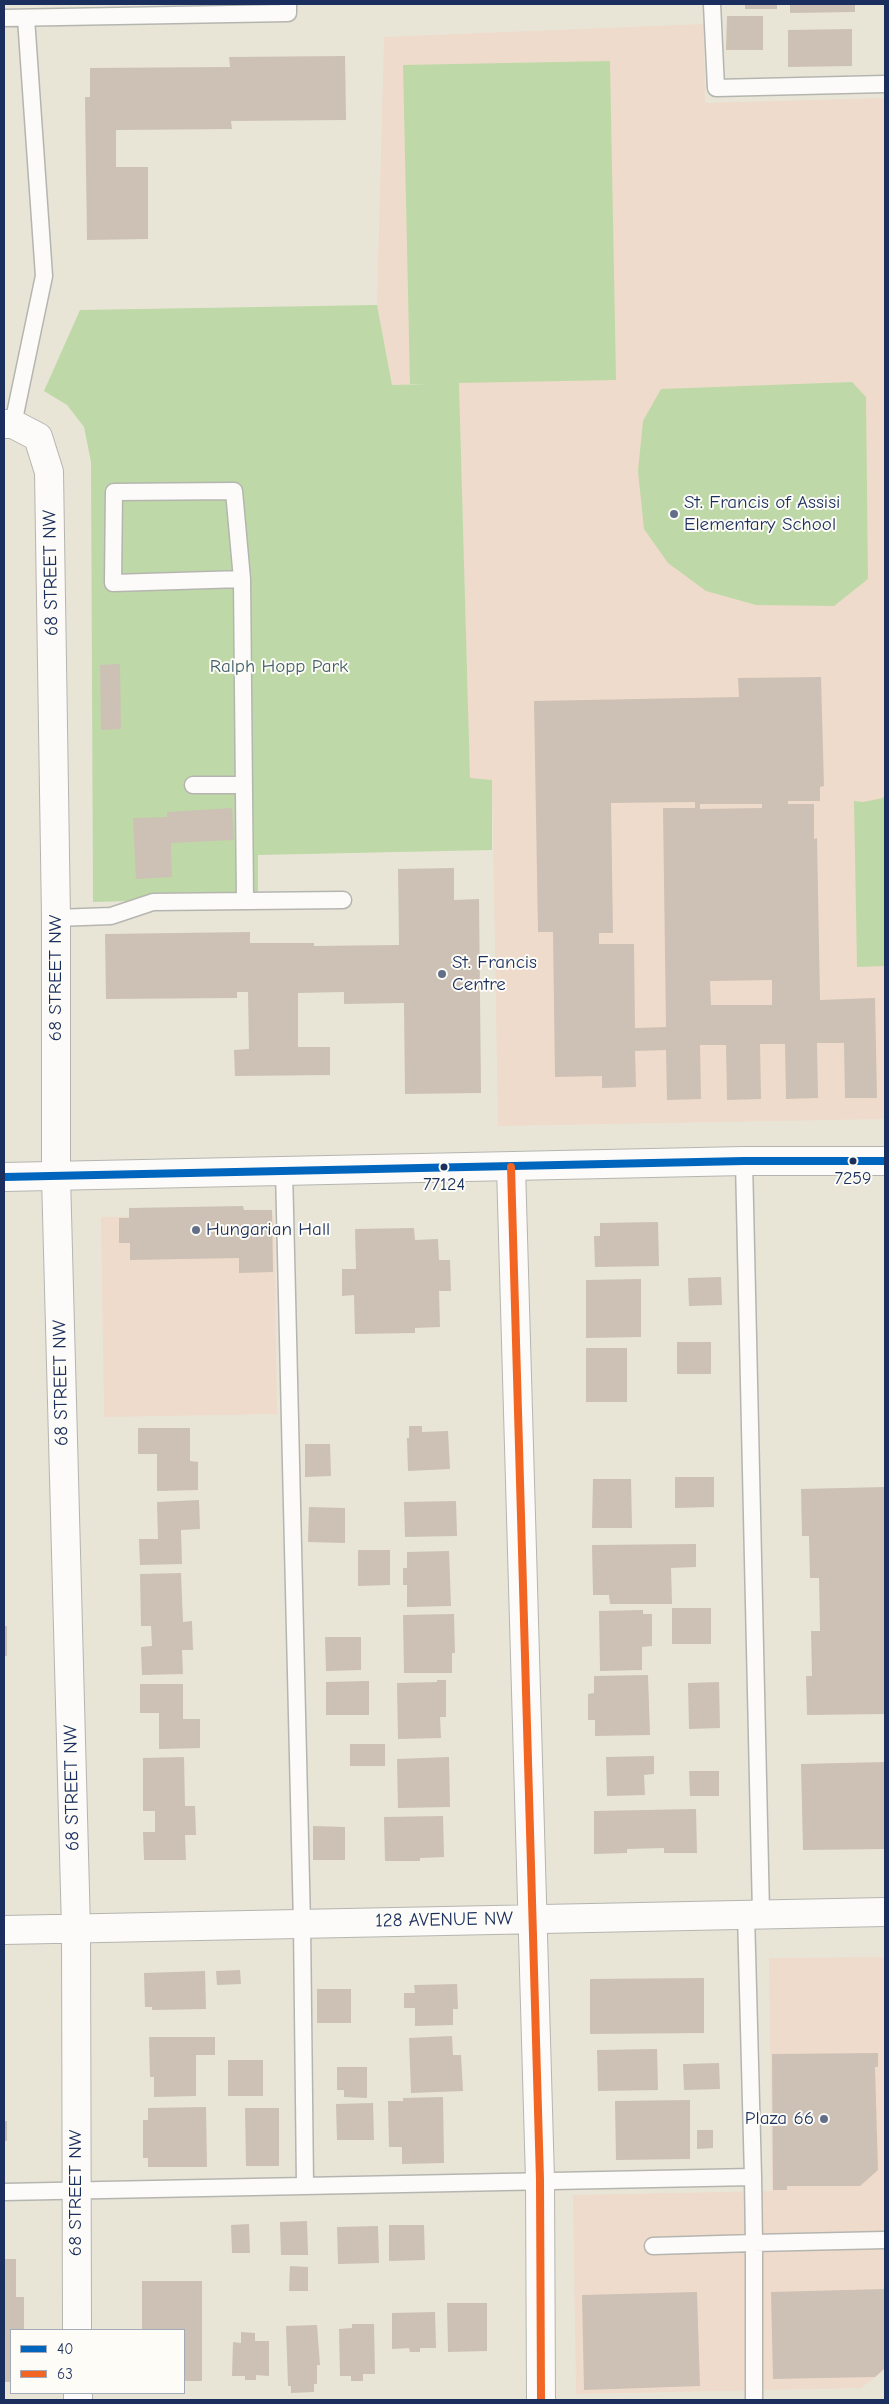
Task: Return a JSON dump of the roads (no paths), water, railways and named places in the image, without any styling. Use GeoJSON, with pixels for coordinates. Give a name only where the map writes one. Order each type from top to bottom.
{"type":"FeatureCollection","features":[{"type":"Feature","properties":{"kind":"street","name":"68 STREET NW"},"geometry":{"type":"LineString","coordinates":[[8,424],[38,437],[49,472],[56,918],[56,1176],[76,1929],[75,2191],[77,2329]]}},
{"type":"Feature","properties":{"kind":"street"},"geometry":{"type":"LineString","coordinates":[[4,1177],[744,1161],[885,1161]]}},
{"type":"Feature","properties":{"kind":"street"},"geometry":{"type":"LineString","coordinates":[[511,1167],[540,2180],[541,2400]]}},
{"type":"Feature","properties":{"kind":"street","name":"128 AVENUE NW"},"geometry":{"type":"LineString","coordinates":[[4,1930],[754,1913],[885,1912]]}},
{"type":"Feature","properties":{"kind":"lane"},"geometry":{"type":"LineString","coordinates":[[4,18],[288,13],[288,4]]}},
{"type":"Feature","properties":{"kind":"lane"},"geometry":{"type":"LineString","coordinates":[[712,4],[716,88],[885,84]]}},
{"type":"Feature","properties":{"kind":"lane"},"geometry":{"type":"LineString","coordinates":[[8,424],[44,276],[26,18]]}},
{"type":"Feature","properties":{"kind":"lane"},"geometry":{"type":"LineString","coordinates":[[242,579],[113,583],[114,492],[234,491],[242,579],[245,901]]}},
{"type":"Feature","properties":{"kind":"lane"},"geometry":{"type":"LineString","coordinates":[[192,785],[244,785]]}},
{"type":"Feature","properties":{"kind":"lane"},"geometry":{"type":"LineString","coordinates":[[56,918],[111,916],[153,902],[343,900]]}},
{"type":"Feature","properties":{"kind":"lane"},"geometry":{"type":"LineString","coordinates":[[744,1161],[754,1913],[754,2400]]}},
{"type":"Feature","properties":{"kind":"lane"},"geometry":{"type":"LineString","coordinates":[[284,1170],[302,1924],[305,2186]]}},
{"type":"Feature","properties":{"kind":"lane"},"geometry":{"type":"LineString","coordinates":[[4,2192],[753,2177]]}},
{"type":"Feature","properties":{"kind":"lane"},"geometry":{"type":"LineString","coordinates":[[653,2246],[885,2240]]}},
{"type":"Feature","properties":{"kind":"place","name":"St. Francis of Assisi Elementary School"},"geometry":{"type":"Point","coordinates":[674,514]}},
{"type":"Feature","properties":{"kind":"place","name":"St. Francis Centre"},"geometry":{"type":"Point","coordinates":[442,974]}},
{"type":"Feature","properties":{"kind":"place","name":"7259"},"geometry":{"type":"Point","coordinates":[853,1161]}},
{"type":"Feature","properties":{"kind":"place","name":"77124"},"geometry":{"type":"Point","coordinates":[444,1167]}},
{"type":"Feature","properties":{"kind":"place","name":"Hungarian Hall"},"geometry":{"type":"Point","coordinates":[196,1230]}},
{"type":"Feature","properties":{"kind":"place","name":"Plaza 66"},"geometry":{"type":"Point","coordinates":[824,2119]}},
{"type":"Feature","properties":{"kind":"park label","name":"Ralph Hopp Park"},"geometry":{"type":"Point","coordinates":[279,667]}}]}
